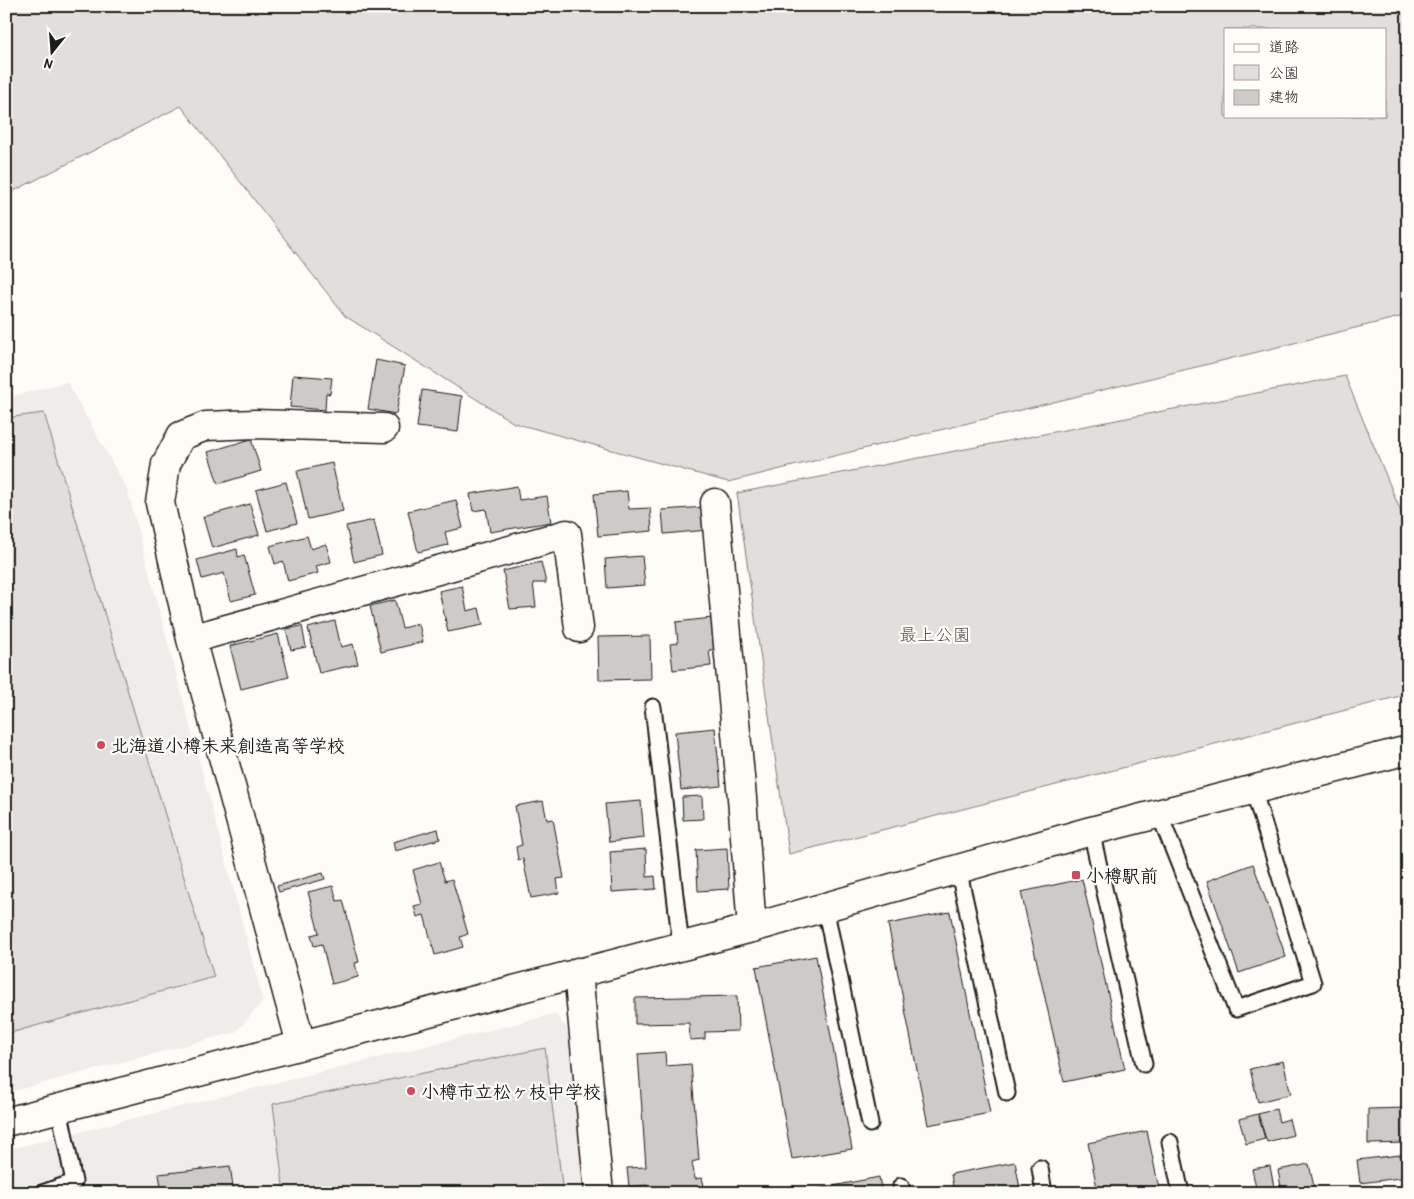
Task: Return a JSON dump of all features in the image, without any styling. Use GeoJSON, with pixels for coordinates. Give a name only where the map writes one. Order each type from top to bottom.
{"type":"FeatureCollection","features":[{"type":"Feature","properties":{"kind":"street"},"geometry":{"type":"LineString","coordinates":[[301,1044],[191,639],[160,503],[166,464],[182,436],[206,426],[255,424],[384,428]]}},
{"type":"Feature","properties":{"kind":"street"},"geometry":{"type":"LineString","coordinates":[[715,503],[752,928]]}},
{"type":"Feature","properties":{"kind":"street"},"geometry":{"type":"LineString","coordinates":[[191,639],[567,534],[579,628]]}},
{"type":"Feature","properties":{"kind":"street"},"geometry":{"type":"LineString","coordinates":[[6,1122],[752,928],[1091,831],[1408,750]]}},
{"type":"Feature","properties":{"kind":"street"},"geometry":{"type":"LineString","coordinates":[[578,972],[599,1193]]}},
{"type":"Feature","properties":{"kind":"lane"},"geometry":{"type":"LineString","coordinates":[[653,707],[681,946]]}},
{"type":"Feature","properties":{"kind":"lane"},"geometry":{"type":"LineString","coordinates":[[1159,814],[1236,1009],[1313,983],[1253,789]]}},
{"type":"Feature","properties":{"kind":"lane"},"geometry":{"type":"LineString","coordinates":[[1091,831],[1144,1064]]}},
{"type":"Feature","properties":{"kind":"lane"},"geometry":{"type":"LineString","coordinates":[[958,868],[1007,1093]]}},
{"type":"Feature","properties":{"kind":"lane"},"geometry":{"type":"LineString","coordinates":[[825,907],[870,1124]]}},
{"type":"Feature","properties":{"kind":"lane"},"geometry":{"type":"LineString","coordinates":[[42,1193],[74,1182],[59,1108]]}},
{"type":"Feature","properties":{"kind":"lane"},"geometry":{"type":"LineString","coordinates":[[1170,1142],[1181,1193]]}},
{"type":"Feature","properties":{"kind":"lane"},"geometry":{"type":"LineString","coordinates":[[1040,1168],[1044,1193]]}},
{"type":"Feature","properties":{"kind":"shaded area","name":"北海道小樽未来創造高等学校"},"geometry":{"type":"Polygon","coordinates":[[[67,382],[127,489],[263,1001],[236,1032],[6,1093],[6,398],[67,382]]]}},
{"type":"Feature","properties":{"kind":"shaded area","name":"小樽市立松ヶ枝中学校"},"geometry":{"type":"Polygon","coordinates":[[[555,1014],[569,1031],[588,1193],[6,1193],[6,1150],[555,1014]]]}},
{"type":"Feature","properties":{"kind":"green space"},"geometry":{"type":"Polygon","coordinates":[[[6,6],[1408,6],[1408,315],[728,482],[514,423],[345,316],[181,106],[6,195],[6,6]]]}},
{"type":"Feature","properties":{"kind":"green space","name":"最上公園"},"geometry":{"type":"Polygon","coordinates":[[[1345,376],[1408,529],[1408,694],[789,854],[737,493],[1345,376]]]}},
{"type":"Feature","properties":{"kind":"green space","name":"北海道小樽未来創造高等学校"},"geometry":{"type":"Polygon","coordinates":[[[44,413],[214,977],[6,1034],[6,418],[44,413]]]}},
{"type":"Feature","properties":{"kind":"green space"},"geometry":{"type":"Polygon","coordinates":[[[545,1048],[563,1193],[284,1193],[273,1104],[545,1048]]]}},
{"type":"Feature","properties":{"kind":"building"},"geometry":{"type":"Polygon","coordinates":[[[376,360],[405,366],[396,414],[368,409],[376,360]]]}},
{"type":"Feature","properties":{"kind":"building"},"geometry":{"type":"Polygon","coordinates":[[[293,375],[332,378],[330,394],[326,393],[325,410],[290,407],[293,375]]]}},
{"type":"Feature","properties":{"kind":"building"},"geometry":{"type":"Polygon","coordinates":[[[422,390],[462,396],[458,432],[417,427],[422,390]]]}},
{"type":"Feature","properties":{"kind":"building"},"geometry":{"type":"Polygon","coordinates":[[[251,439],[261,471],[218,484],[208,452],[251,439]]]}},
{"type":"Feature","properties":{"kind":"building"},"geometry":{"type":"Polygon","coordinates":[[[332,463],[343,511],[308,519],[297,471],[332,463]]]}},
{"type":"Feature","properties":{"kind":"building"},"geometry":{"type":"Polygon","coordinates":[[[286,482],[297,523],[267,531],[256,490],[286,482]]]}},
{"type":"Feature","properties":{"kind":"building"},"geometry":{"type":"Polygon","coordinates":[[[517,486],[519,500],[547,496],[551,522],[490,532],[486,509],[473,511],[470,494],[517,486]]]}},
{"type":"Feature","properties":{"kind":"building"},"geometry":{"type":"Polygon","coordinates":[[[627,491],[629,509],[650,508],[652,531],[598,536],[594,494],[627,491]]]}},
{"type":"Feature","properties":{"kind":"building"},"geometry":{"type":"Polygon","coordinates":[[[456,500],[463,528],[445,532],[448,545],[418,552],[408,511],[456,500]]]}},
{"type":"Feature","properties":{"kind":"building"},"geometry":{"type":"Polygon","coordinates":[[[250,504],[259,535],[212,548],[203,517],[250,504]]]}},
{"type":"Feature","properties":{"kind":"building"},"geometry":{"type":"Polygon","coordinates":[[[706,507],[708,530],[664,534],[662,510],[706,507]]]}},
{"type":"Feature","properties":{"kind":"building"},"geometry":{"type":"Polygon","coordinates":[[[374,520],[382,555],[354,562],[346,526],[374,520]]]}},
{"type":"Feature","properties":{"kind":"building"},"geometry":{"type":"Polygon","coordinates":[[[307,536],[311,549],[326,544],[331,562],[316,566],[318,573],[288,581],[283,561],[275,564],[270,546],[307,536]]]}},
{"type":"Feature","properties":{"kind":"building"},"geometry":{"type":"Polygon","coordinates":[[[237,549],[238,557],[244,555],[255,595],[231,601],[224,573],[202,579],[197,560],[237,549]]]}},
{"type":"Feature","properties":{"kind":"building"},"geometry":{"type":"Polygon","coordinates":[[[642,556],[645,585],[607,588],[605,559],[642,556]]]}},
{"type":"Feature","properties":{"kind":"building"},"geometry":{"type":"Polygon","coordinates":[[[541,562],[546,583],[533,583],[536,607],[510,609],[503,571],[541,562]]]}},
{"type":"Feature","properties":{"kind":"building"},"geometry":{"type":"Polygon","coordinates":[[[462,586],[467,611],[479,608],[483,625],[448,632],[439,591],[462,586]]]}},
{"type":"Feature","properties":{"kind":"building"},"geometry":{"type":"Polygon","coordinates":[[[395,600],[402,628],[419,624],[423,642],[381,652],[370,606],[395,600]]]}},
{"type":"Feature","properties":{"kind":"building"},"geometry":{"type":"Polygon","coordinates":[[[712,618],[722,649],[709,650],[711,666],[673,670],[670,644],[678,643],[676,622],[712,618]]]}},
{"type":"Feature","properties":{"kind":"building"},"geometry":{"type":"Polygon","coordinates":[[[335,621],[341,647],[353,644],[358,664],[319,673],[308,628],[335,621]]]}},
{"type":"Feature","properties":{"kind":"building"},"geometry":{"type":"Polygon","coordinates":[[[302,626],[306,647],[291,650],[286,629],[302,626]]]}},
{"type":"Feature","properties":{"kind":"building"},"geometry":{"type":"Polygon","coordinates":[[[278,634],[289,677],[241,689],[230,646],[278,634]]]}},
{"type":"Feature","properties":{"kind":"building"},"geometry":{"type":"Polygon","coordinates":[[[650,636],[651,679],[599,680],[598,637],[650,636]]]}},
{"type":"Feature","properties":{"kind":"building"},"geometry":{"type":"Polygon","coordinates":[[[715,728],[721,786],[681,790],[675,732],[715,728]]]}},
{"type":"Feature","properties":{"kind":"building"},"geometry":{"type":"Polygon","coordinates":[[[702,796],[703,819],[683,820],[682,797],[702,796]]]}},
{"type":"Feature","properties":{"kind":"building"},"geometry":{"type":"Polygon","coordinates":[[[543,801],[547,820],[553,819],[564,878],[557,879],[559,893],[531,898],[523,859],[518,860],[516,847],[522,845],[515,806],[543,801]]]}},
{"type":"Feature","properties":{"kind":"building"},"geometry":{"type":"Polygon","coordinates":[[[641,801],[644,838],[609,842],[605,804],[641,801]]]}},
{"type":"Feature","properties":{"kind":"building"},"geometry":{"type":"Polygon","coordinates":[[[438,829],[440,839],[395,851],[393,842],[438,829]]]}},
{"type":"Feature","properties":{"kind":"building"},"geometry":{"type":"Polygon","coordinates":[[[727,848],[729,889],[698,891],[696,850],[727,848]]]}},
{"type":"Feature","properties":{"kind":"building"},"geometry":{"type":"Polygon","coordinates":[[[646,849],[647,877],[655,876],[656,889],[612,892],[610,852],[646,849]]]}},
{"type":"Feature","properties":{"kind":"building"},"geometry":{"type":"Polygon","coordinates":[[[439,862],[445,881],[452,879],[468,934],[460,937],[463,947],[435,955],[424,915],[417,917],[414,906],[422,904],[413,870],[439,862]]]}},
{"type":"Feature","properties":{"kind":"building"},"geometry":{"type":"Polygon","coordinates":[[[1253,864],[1286,957],[1239,973],[1207,881],[1253,864]]]}},
{"type":"Feature","properties":{"kind":"building"},"geometry":{"type":"Polygon","coordinates":[[[323,873],[325,879],[279,892],[277,886],[323,873]]]}},
{"type":"Feature","properties":{"kind":"building"},"geometry":{"type":"Polygon","coordinates":[[[1082,879],[1125,1069],[1064,1082],[1021,892],[1082,879]]]}},
{"type":"Feature","properties":{"kind":"building"},"geometry":{"type":"Polygon","coordinates":[[[333,886],[337,901],[343,900],[359,962],[355,963],[358,977],[332,984],[322,944],[314,946],[311,935],[319,933],[308,892],[333,886]]]}},
{"type":"Feature","properties":{"kind":"building"},"geometry":{"type":"Polygon","coordinates":[[[950,912],[990,1113],[928,1125],[888,924],[950,912]]]}},
{"type":"Feature","properties":{"kind":"building"},"geometry":{"type":"Polygon","coordinates":[[[816,956],[852,1149],[792,1159],[756,967],[816,956]]]}},
{"type":"Feature","properties":{"kind":"building"},"geometry":{"type":"Polygon","coordinates":[[[737,996],[738,1031],[705,1032],[705,1039],[690,1040],[689,1023],[635,1024],[635,998],[737,996]]]}},
{"type":"Feature","properties":{"kind":"building"},"geometry":{"type":"Polygon","coordinates":[[[665,1052],[666,1066],[691,1064],[699,1160],[692,1162],[695,1179],[702,1178],[706,1193],[649,1193],[647,1185],[629,1187],[627,1168],[646,1167],[638,1054],[665,1052]]]}},
{"type":"Feature","properties":{"kind":"building"},"geometry":{"type":"Polygon","coordinates":[[[1283,1061],[1291,1094],[1258,1102],[1250,1069],[1283,1061]]]}},
{"type":"Feature","properties":{"kind":"building"},"geometry":{"type":"Polygon","coordinates":[[[1408,1108],[1408,1143],[1368,1144],[1368,1109],[1408,1108]]]}},
{"type":"Feature","properties":{"kind":"building"},"geometry":{"type":"Polygon","coordinates":[[[1276,1109],[1279,1122],[1289,1119],[1293,1135],[1267,1142],[1258,1114],[1276,1109]]]}},
{"type":"Feature","properties":{"kind":"building"},"geometry":{"type":"Polygon","coordinates":[[[1258,1114],[1265,1139],[1246,1144],[1239,1119],[1258,1114]]]}},
{"type":"Feature","properties":{"kind":"building"},"geometry":{"type":"Polygon","coordinates":[[[1147,1131],[1160,1193],[1098,1193],[1088,1143],[1147,1131]]]}},
{"type":"Feature","properties":{"kind":"building"},"geometry":{"type":"Polygon","coordinates":[[[1408,1154],[1408,1177],[1360,1183],[1357,1160],[1408,1154]]]}},
{"type":"Feature","properties":{"kind":"building"},"geometry":{"type":"Polygon","coordinates":[[[1015,1162],[1021,1193],[954,1193],[951,1174],[1015,1162]]]}},
{"type":"Feature","properties":{"kind":"building"},"geometry":{"type":"Polygon","coordinates":[[[1309,1164],[1314,1187],[1282,1193],[1278,1170],[1309,1164]]]}},
{"type":"Feature","properties":{"kind":"building"},"geometry":{"type":"Polygon","coordinates":[[[230,1166],[234,1193],[162,1193],[159,1174],[230,1166]]]}},
{"type":"Feature","properties":{"kind":"building"},"geometry":{"type":"Polygon","coordinates":[[[1270,1166],[1275,1193],[1257,1193],[1252,1169],[1270,1166]]]}},
{"type":"Feature","properties":{"kind":"building"},"geometry":{"type":"Polygon","coordinates":[[[879,1177],[882,1193],[813,1193],[813,1190],[879,1177]]]}},
{"type":"Feature","properties":{"kind":"place","name":"北海道小樽未来創造高等学校"},"geometry":{"type":"Point","coordinates":[101,745]}},
{"type":"Feature","properties":{"kind":"place","name":"小樽駅前"},"geometry":{"type":"Point","coordinates":[1076,875]}},
{"type":"Feature","properties":{"kind":"place","name":"小樽市立松ヶ枝中学校"},"geometry":{"type":"Point","coordinates":[411,1091]}}]}
